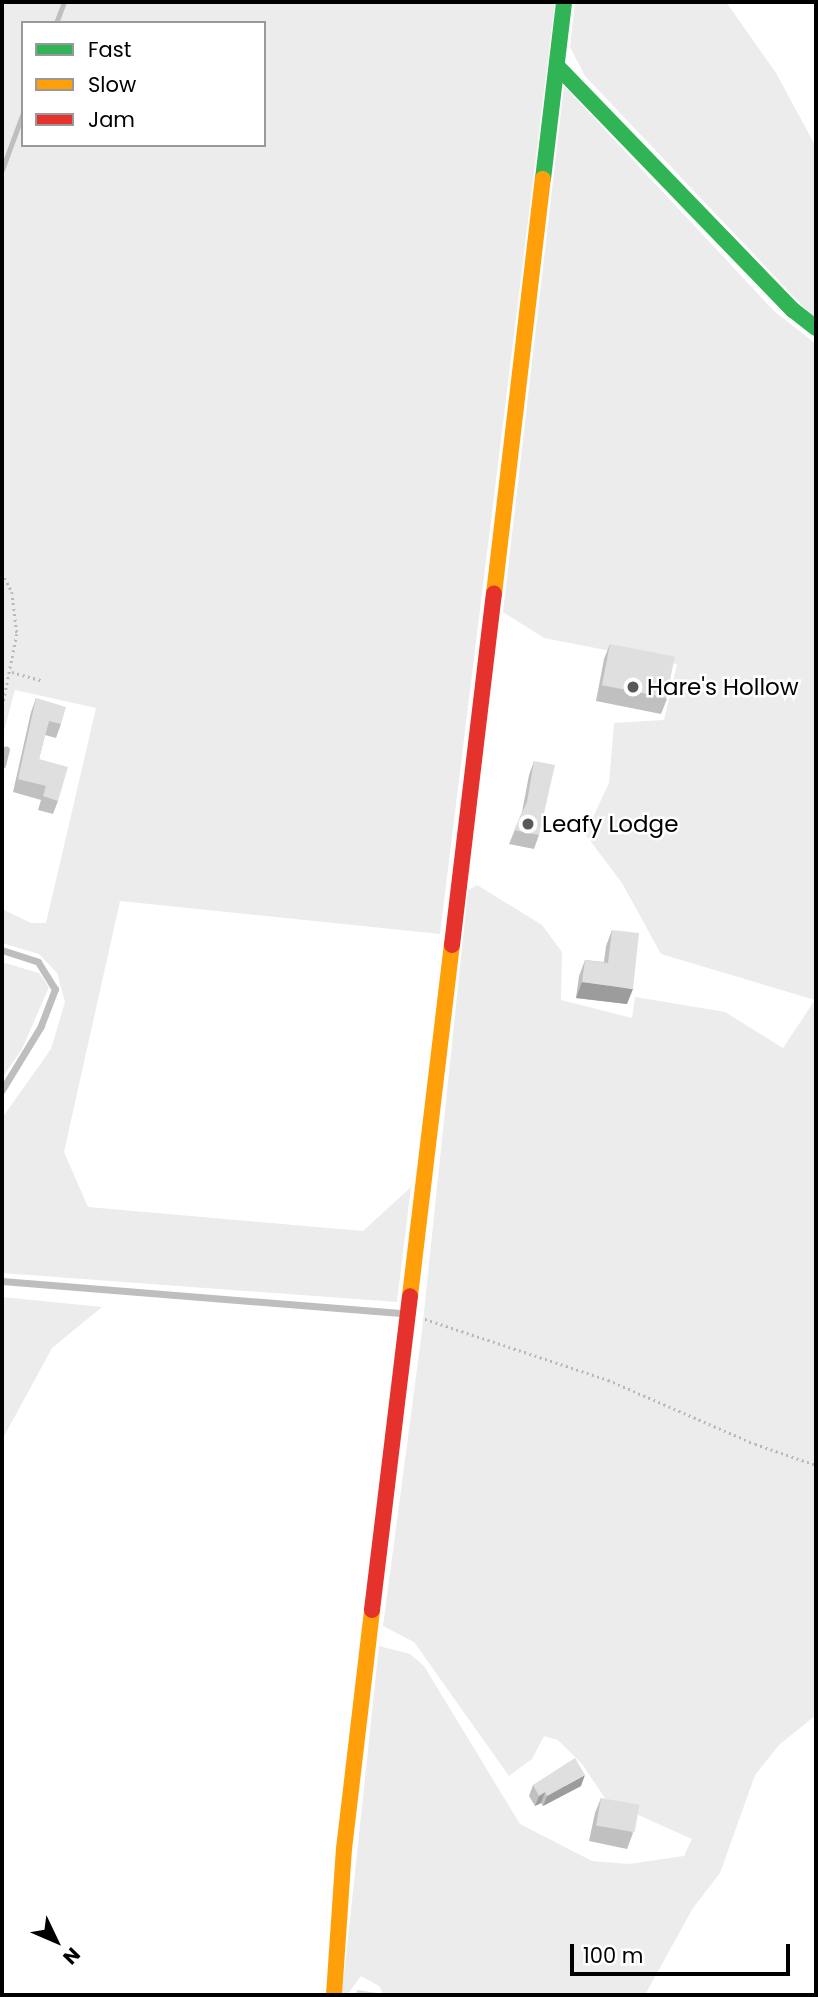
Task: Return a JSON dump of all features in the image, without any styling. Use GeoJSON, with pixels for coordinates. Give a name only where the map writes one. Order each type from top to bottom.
{"type":"FeatureCollection","features":[{"type":"Feature","properties":{"kind":"street"},"geometry":{"type":"LineString","coordinates":[[334,1995],[344,1849],[559,68],[564,2]]}},
{"type":"Feature","properties":{"kind":"street"},"geometry":{"type":"LineString","coordinates":[[559,68],[793,310],[816,328]]}},
{"type":"Feature","properties":{"kind":"lane"},"geometry":{"type":"LineString","coordinates":[[2,765],[6,749]]}},
{"type":"Feature","properties":{"kind":"lane"},"geometry":{"type":"LineString","coordinates":[[2,950],[38,962],[55,989],[26,1056],[2,1090]]}},
{"type":"Feature","properties":{"kind":"lane"},"geometry":{"type":"LineString","coordinates":[[2,1281],[409,1314]]}},
{"type":"Feature","properties":{"kind":"path"},"geometry":{"type":"LineString","coordinates":[[2,573],[16,613],[12,672],[2,710]]}},
{"type":"Feature","properties":{"kind":"path"},"geometry":{"type":"LineString","coordinates":[[12,672],[43,681]]}},
{"type":"Feature","properties":{"kind":"path"},"geometry":{"type":"LineString","coordinates":[[409,1314],[608,1380],[755,1444],[816,1465]]}},
{"type":"Feature","properties":{"kind":"shaded area"},"geometry":{"type":"Polygon","coordinates":[[[2,2],[555,2],[440,934],[120,901],[64,1152],[88,1207],[363,1231],[411,1187],[397,1302],[2,1273],[2,1118],[51,1049],[65,1002],[57,973],[39,954],[2,943],[2,909],[31,923],[46,923],[96,708],[15,690],[2,738],[2,2]]]}},
{"type":"Feature","properties":{"kind":"shaded area"},"geometry":{"type":"Polygon","coordinates":[[[575,2],[726,2],[776,73],[816,147],[816,320],[585,76],[570,47],[575,2]]]}},
{"type":"Feature","properties":{"kind":"shaded area"},"geometry":{"type":"Polygon","coordinates":[[[564,86],[774,311],[816,344],[816,1715],[779,1745],[755,1775],[720,1873],[693,1908],[645,1995],[384,1995],[379,1986],[361,1976],[347,1995],[342,1995],[379,1646],[410,1654],[424,1666],[520,1824],[592,1861],[629,1864],[684,1856],[692,1839],[607,1801],[582,1764],[558,1740],[544,1736],[532,1759],[509,1776],[414,1642],[383,1626],[422,1331],[468,890],[477,885],[542,925],[562,952],[561,1000],[632,1018],[635,997],[725,1012],[783,1048],[815,1000],[661,954],[622,883],[585,834],[609,783],[614,723],[664,720],[677,664],[544,638],[503,612],[564,86]]]}},
{"type":"Feature","properties":{"kind":"shaded area"},"geometry":{"type":"Polygon","coordinates":[[[2,962],[39,973],[49,987],[22,1049],[2,1078],[2,962]]]}},
{"type":"Feature","properties":{"kind":"shaded area"},"geometry":{"type":"Polygon","coordinates":[[[2,1297],[102,1307],[52,1348],[2,1440],[2,1297]]]}},
{"type":"Feature","properties":{"kind":"building"},"geometry":{"type":"Polygon","coordinates":[[[610,644],[675,657],[667,698],[602,685],[610,644]]]}},
{"type":"Feature","properties":{"kind":"building"},"geometry":{"type":"Polygon","coordinates":[[[36,698],[66,707],[61,724],[49,721],[39,759],[68,767],[58,801],[43,796],[46,786],[18,779],[36,698]]]}},
{"type":"Feature","properties":{"kind":"building"},"geometry":{"type":"Polygon","coordinates":[[[534,761],[555,765],[539,835],[514,830],[527,802],[534,761]]]}},
{"type":"Feature","properties":{"kind":"building"},"geometry":{"type":"Polygon","coordinates":[[[612,930],[639,933],[633,989],[582,982],[585,960],[608,963],[612,930]]]}},
{"type":"Feature","properties":{"kind":"building"},"geometry":{"type":"Polygon","coordinates":[[[575,1758],[585,1775],[547,1796],[545,1792],[539,1796],[533,1785],[575,1758]]]}},
{"type":"Feature","properties":{"kind":"building"},"geometry":{"type":"Polygon","coordinates":[[[601,1798],[639,1805],[635,1832],[596,1826],[601,1798]]]}},
{"type":"Feature","properties":{"kind":"building"},"geometry":{"type":"Polygon","coordinates":[[[357,1990],[390,1995],[356,1995],[357,1990]]]}},
{"type":"Feature","properties":{"kind":"waterway"},"geometry":{"type":"LineString","coordinates":[[57,21],[64,2]]}},
{"type":"Feature","properties":{"kind":"waterway"},"geometry":{"type":"LineString","coordinates":[[2,170],[21,118]]}},
{"type":"Feature","properties":{"kind":"traffic: fast"},"geometry":{"type":"LineString","coordinates":[[543,179],[564,2]]}},
{"type":"Feature","properties":{"kind":"traffic: fast"},"geometry":{"type":"LineString","coordinates":[[559,68],[793,310],[816,328]]}},
{"type":"Feature","properties":{"kind":"traffic: slow"},"geometry":{"type":"LineString","coordinates":[[494,594],[543,179]]}},
{"type":"Feature","properties":{"kind":"traffic: slow"},"geometry":{"type":"LineString","coordinates":[[410,1296],[452,945]]}},
{"type":"Feature","properties":{"kind":"traffic: slow"},"geometry":{"type":"LineString","coordinates":[[334,1995],[344,1849],[372,1610]]}},
{"type":"Feature","properties":{"kind":"traffic: jam"},"geometry":{"type":"LineString","coordinates":[[452,945],[494,594]]}},
{"type":"Feature","properties":{"kind":"traffic: jam"},"geometry":{"type":"LineString","coordinates":[[372,1610],[410,1296]]}},
{"type":"Feature","properties":{"kind":"place","name":"Hare's Hollow"},"geometry":{"type":"Point","coordinates":[633,687]}},
{"type":"Feature","properties":{"kind":"place","name":"Leafy Lodge"},"geometry":{"type":"Point","coordinates":[528,824]}}]}
